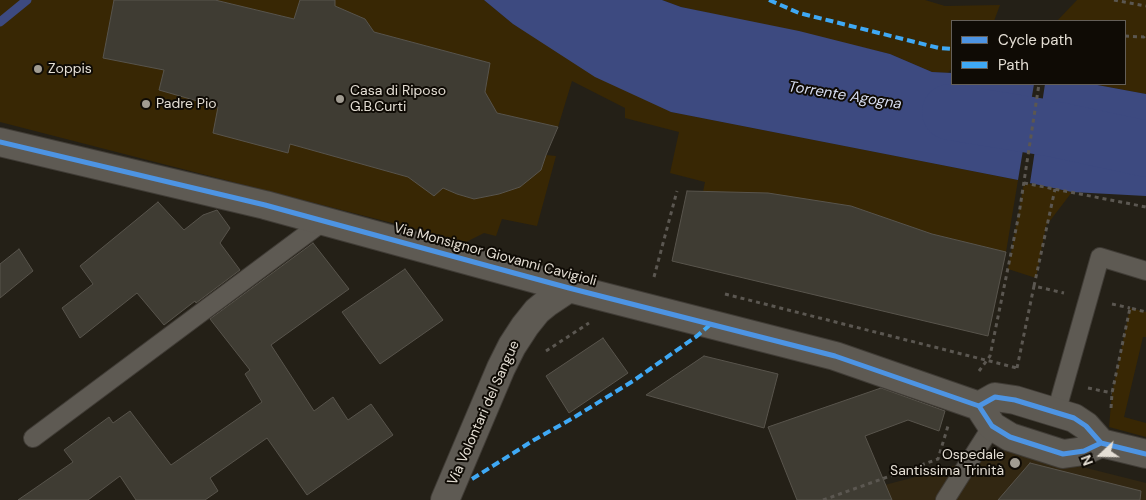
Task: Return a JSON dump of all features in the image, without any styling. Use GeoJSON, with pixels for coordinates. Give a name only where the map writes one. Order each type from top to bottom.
{"type":"FeatureCollection","features":[{"type":"Feature","properties":{"kind":"street","name":"Via Monsignor Giovanni Cavigioli"},"geometry":{"type":"LineString","coordinates":[[0,142],[265,205],[569,288],[835,356],[985,416],[1010,437],[1063,454],[1084,451],[1104,444]]}},
{"type":"Feature","properties":{"kind":"street","name":"Via Volontari del Sangue"},"geometry":{"type":"LineString","coordinates":[[445,500],[512,346],[524,326],[537,311],[569,288]]}},
{"type":"Feature","properties":{"kind":"street"},"geometry":{"type":"LineString","coordinates":[[985,416],[995,397],[1015,400],[1074,418],[1086,426],[1104,444],[1146,454]]}},
{"type":"Feature","properties":{"kind":"lane"},"geometry":{"type":"LineString","coordinates":[[33,438],[324,221]]}},
{"type":"Feature","properties":{"kind":"lane"},"geometry":{"type":"LineString","coordinates":[[1056,412],[1100,257],[1146,271]]}},
{"type":"Feature","properties":{"kind":"lane"},"geometry":{"type":"LineString","coordinates":[[945,500],[985,416]]}},
{"type":"Feature","properties":{"kind":"path"},"geometry":{"type":"LineString","coordinates":[[1114,0],[1146,6]]}},
{"type":"Feature","properties":{"kind":"path"},"geometry":{"type":"LineString","coordinates":[[1126,36],[1144,37],[1146,34]]}},
{"type":"Feature","properties":{"kind":"path"},"geometry":{"type":"LineString","coordinates":[[1019,214],[1039,85]]}},
{"type":"Feature","properties":{"kind":"path"},"geometry":{"type":"LineString","coordinates":[[1024,183],[1146,207]]}},
{"type":"Feature","properties":{"kind":"path"},"geometry":{"type":"LineString","coordinates":[[1017,368],[1055,189]]}},
{"type":"Feature","properties":{"kind":"path"},"geometry":{"type":"LineString","coordinates":[[654,277],[676,191]]}},
{"type":"Feature","properties":{"kind":"path"},"geometry":{"type":"LineString","coordinates":[[1034,286],[1070,295]]}},
{"type":"Feature","properties":{"kind":"path"},"geometry":{"type":"LineString","coordinates":[[543,353],[624,301]]}},
{"type":"Feature","properties":{"kind":"path"},"geometry":{"type":"LineString","coordinates":[[1105,303],[1146,312]]}},
{"type":"Feature","properties":{"kind":"path"},"geometry":{"type":"LineString","coordinates":[[1104,444],[1111,412],[1112,393],[1130,308]]}},
{"type":"Feature","properties":{"kind":"path"},"geometry":{"type":"LineString","coordinates":[[987,360],[1025,370]]}},
{"type":"Feature","properties":{"kind":"path"},"geometry":{"type":"LineString","coordinates":[[1085,387],[1112,393]]}},
{"type":"Feature","properties":{"kind":"shaded area"},"geometry":{"type":"Polygon","coordinates":[[[0,0],[114,0],[103,58],[164,70],[159,90],[218,107],[288,152],[290,144],[408,177],[474,199],[499,194],[546,155],[556,156],[537,226],[502,219],[496,236],[484,233],[466,242],[0,122],[0,0]]]}},
{"type":"Feature","properties":{"kind":"shaded area"},"geometry":{"type":"Polygon","coordinates":[[[215,0],[300,0],[294,19],[215,0]]]}},
{"type":"Feature","properties":{"kind":"shaded area"},"geometry":{"type":"Polygon","coordinates":[[[335,0],[484,0],[513,24],[671,112],[1018,180],[1006,252],[932,234],[851,206],[703,192],[705,182],[670,173],[679,132],[625,118],[625,108],[572,81],[558,127],[497,113],[485,92],[490,63],[374,32],[365,19],[335,6],[335,0]]]}},
{"type":"Feature","properties":{"kind":"shaded area"},"geometry":{"type":"Polygon","coordinates":[[[662,0],[925,0],[945,6],[1000,5],[994,20],[951,20],[951,69],[948,73],[932,72],[890,54],[681,7],[662,0]]]}},
{"type":"Feature","properties":{"kind":"shaded area"},"geometry":{"type":"Polygon","coordinates":[[[1077,0],[1146,0],[1146,94],[1097,85],[1126,85],[1126,20],[1058,20],[1077,0]]]}},
{"type":"Feature","properties":{"kind":"shaded area"},"geometry":{"type":"Polygon","coordinates":[[[1024,183],[1072,192],[1046,226],[1036,278],[1008,269],[1024,183]]]}},
{"type":"Feature","properties":{"kind":"shaded area"},"geometry":{"type":"Polygon","coordinates":[[[1130,308],[1146,312],[1146,337],[1143,337],[1124,417],[1146,423],[1146,437],[1109,427],[1112,393],[1130,308]]]}},
{"type":"Feature","properties":{"kind":"shaded area","name":"Ospedale Santissima Trinità"},"geometry":{"type":"Polygon","coordinates":[[[1011,449],[1146,483],[1146,500],[828,500],[915,477],[1011,449]]]}},
{"type":"Feature","properties":{"kind":"water"},"geometry":{"type":"Polygon","coordinates":[[[484,0],[662,0],[681,7],[799,31],[890,54],[932,72],[951,73],[951,85],[1034,85],[1018,180],[671,112],[595,77],[513,24],[484,0]]]}},
{"type":"Feature","properties":{"kind":"water"},"geometry":{"type":"Polygon","coordinates":[[[1045,85],[1097,85],[1146,94],[1146,196],[1072,192],[1030,183],[1045,85]]]}},
{"type":"Feature","properties":{"kind":"building","name":"Casa di Riposo G.B.Curti"},"geometry":{"type":"Polygon","coordinates":[[[114,0],[215,0],[294,19],[300,0],[335,0],[335,6],[365,19],[374,32],[490,63],[485,92],[497,113],[558,127],[541,170],[520,187],[474,199],[443,188],[434,196],[408,177],[290,144],[288,153],[213,133],[218,107],[159,90],[164,70],[103,58],[114,0]]]}},
{"type":"Feature","properties":{"kind":"building"},"geometry":{"type":"Polygon","coordinates":[[[687,191],[768,193],[851,206],[932,234],[1006,252],[988,336],[672,261],[687,191]]]}},
{"type":"Feature","properties":{"kind":"building"},"geometry":{"type":"Polygon","coordinates":[[[158,202],[184,230],[203,215],[217,210],[230,228],[220,243],[240,270],[164,325],[137,293],[80,338],[62,308],[93,284],[80,266],[158,202]]]}},
{"type":"Feature","properties":{"kind":"building"},"geometry":{"type":"Polygon","coordinates":[[[313,243],[349,289],[271,345],[314,411],[333,397],[348,420],[371,404],[393,435],[307,495],[267,438],[210,478],[218,491],[205,500],[136,500],[120,476],[88,500],[18,500],[73,462],[64,450],[109,417],[113,423],[130,411],[171,465],[262,402],[245,374],[250,370],[210,319],[313,243]]]}},
{"type":"Feature","properties":{"kind":"building"},"geometry":{"type":"Polygon","coordinates":[[[19,249],[33,271],[0,298],[0,264],[19,249]]]}},
{"type":"Feature","properties":{"kind":"building"},"geometry":{"type":"Polygon","coordinates":[[[405,269],[443,320],[380,364],[342,312],[405,269]]]}},
{"type":"Feature","properties":{"kind":"building"},"geometry":{"type":"Polygon","coordinates":[[[603,338],[628,373],[569,413],[546,376],[603,338]]]}},
{"type":"Feature","properties":{"kind":"building"},"geometry":{"type":"Polygon","coordinates":[[[704,356],[778,374],[764,428],[646,395],[704,356]]]}},
{"type":"Feature","properties":{"kind":"building"},"geometry":{"type":"Polygon","coordinates":[[[881,388],[945,411],[939,431],[908,420],[865,436],[892,500],[797,500],[768,427],[881,388]]]}},
{"type":"Feature","properties":{"kind":"building"},"geometry":{"type":"Polygon","coordinates":[[[1030,463],[1141,491],[1140,500],[998,500],[1030,463]]]}},
{"type":"Feature","properties":{"kind":"waterway"},"geometry":{"type":"LineString","coordinates":[[0,22],[27,0]]}},
{"type":"Feature","properties":{"kind":"waterway","name":"Torrente Agogna"},"geometry":{"type":"LineString","coordinates":[[950,112],[1049,128],[1146,149]]}},
{"type":"Feature","properties":{"kind":"marked path"},"geometry":{"type":"LineString","coordinates":[[769,0],[799,13],[939,48],[951,49]]}},
{"type":"Feature","properties":{"kind":"marked path"},"geometry":{"type":"LineString","coordinates":[[472,479],[633,381],[711,324]]}},
{"type":"Feature","properties":{"kind":"cycle path"},"geometry":{"type":"LineString","coordinates":[[0,142],[265,205],[569,288],[835,356],[979,406]]}},
{"type":"Feature","properties":{"kind":"cycle path"},"geometry":{"type":"LineString","coordinates":[[1101,443],[1084,451],[1063,454],[1010,437],[992,426],[979,406],[995,397],[1015,400],[1074,418],[1086,426],[1101,443],[1146,454]]}},
{"type":"Feature","properties":{"kind":"place","name":"Zoppis"},"geometry":{"type":"Point","coordinates":[38,69]}},
{"type":"Feature","properties":{"kind":"place","name":"Casa di Riposo G.B.Curti"},"geometry":{"type":"Point","coordinates":[340,99]}},
{"type":"Feature","properties":{"kind":"place","name":"Padre Pio"},"geometry":{"type":"Point","coordinates":[146,104]}},
{"type":"Feature","properties":{"kind":"place","name":"Ospedale Santissima Trinità"},"geometry":{"type":"Point","coordinates":[1015,463]}}]}
